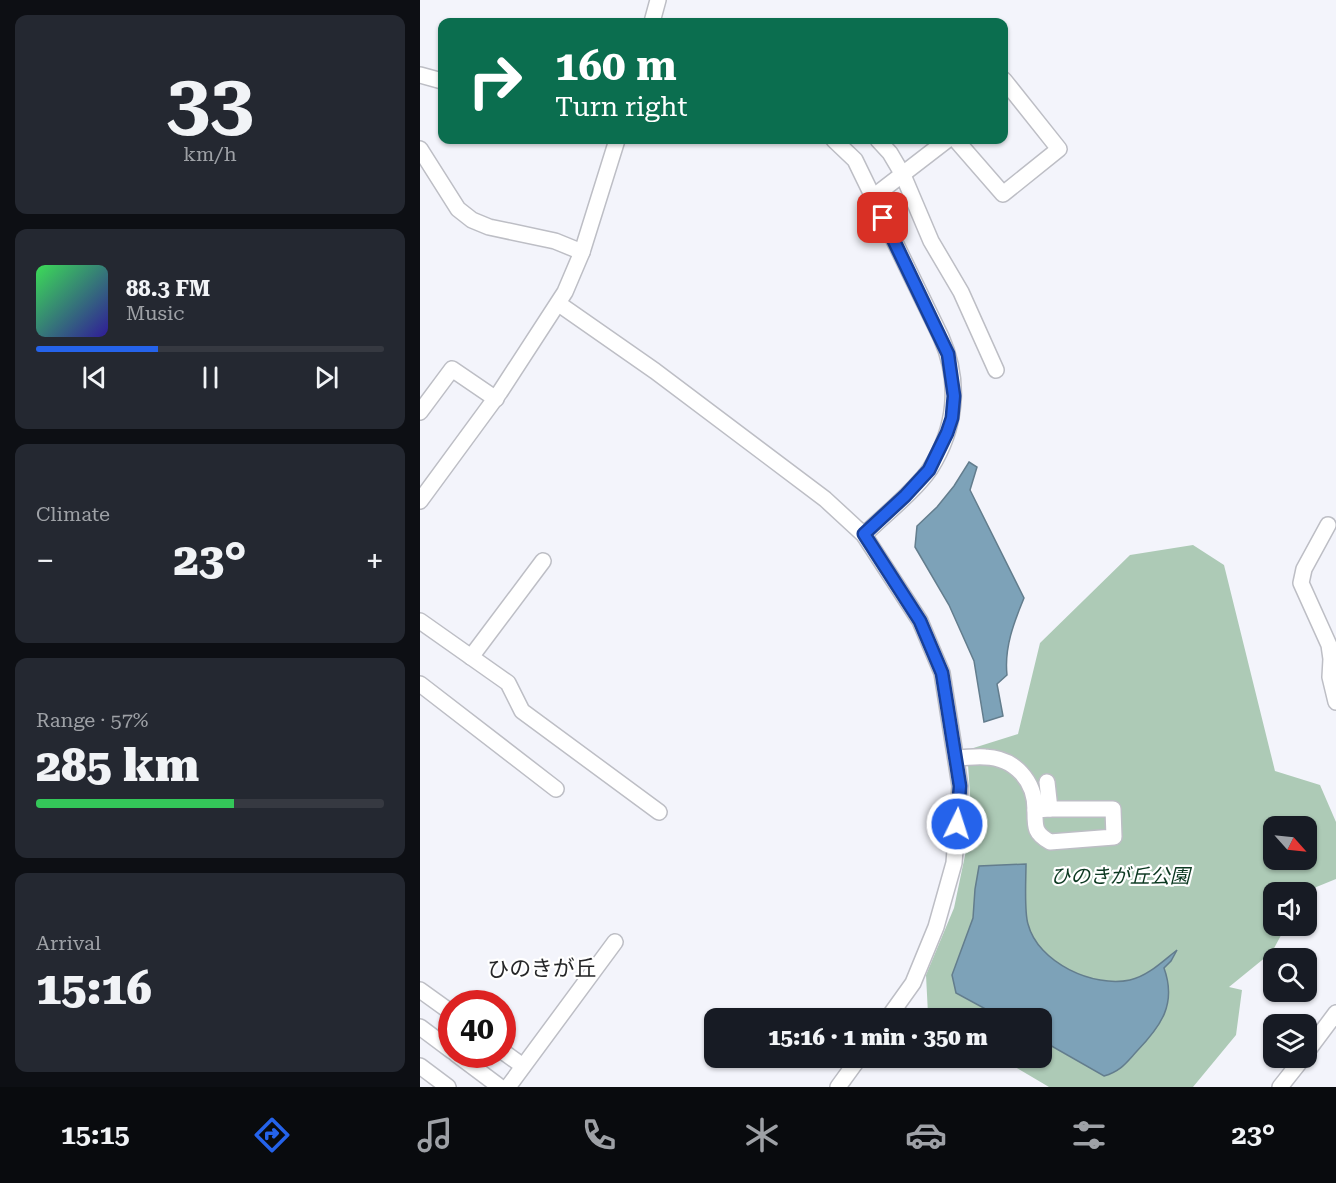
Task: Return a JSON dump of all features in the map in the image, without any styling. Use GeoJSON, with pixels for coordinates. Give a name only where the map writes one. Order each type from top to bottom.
{"type":"FeatureCollection","features":[{"type":"Feature","properties":{"kind":"street"},"geometry":{"type":"LineString","coordinates":[[653,18],[658,0]]}},
{"type":"Feature","properties":{"kind":"street"},"geometry":{"type":"LineString","coordinates":[[420,75],[438,80]]}},
{"type":"Feature","properties":{"kind":"street"},"geometry":{"type":"LineString","coordinates":[[959,144],[1003,194],[1059,149],[1008,85]]}},
{"type":"Feature","properties":{"kind":"street"},"geometry":{"type":"LineString","coordinates":[[420,501],[496,399],[559,304],[582,252],[616,144]]}},
{"type":"Feature","properties":{"kind":"street"},"geometry":{"type":"LineString","coordinates":[[838,144],[855,160],[948,354],[954,396],[952,418],[947,433],[929,470],[864,534]]}},
{"type":"Feature","properties":{"kind":"street"},"geometry":{"type":"LineString","coordinates":[[882,144],[903,175],[931,241],[961,292],[996,370]]}},
{"type":"Feature","properties":{"kind":"street"},"geometry":{"type":"LineString","coordinates":[[873,198],[942,144]]}},
{"type":"Feature","properties":{"kind":"street"},"geometry":{"type":"LineString","coordinates":[[420,149],[458,209],[472,219],[489,227],[555,241],[582,252]]}},
{"type":"Feature","properties":{"kind":"street"},"geometry":{"type":"LineString","coordinates":[[559,304],[655,370],[816,492],[864,534],[920,621],[942,673],[960,786],[954,863],[936,927],[913,983],[895,1008]]}},
{"type":"Feature","properties":{"kind":"street"},"geometry":{"type":"LineString","coordinates":[[420,412],[452,369],[496,399]]}},
{"type":"Feature","properties":{"kind":"street"},"geometry":{"type":"LineString","coordinates":[[1328,525],[1304,569],[1301,583],[1329,645],[1330,677],[1336,702]]}},
{"type":"Feature","properties":{"kind":"street"},"geometry":{"type":"LineString","coordinates":[[471,657],[543,561]]}},
{"type":"Feature","properties":{"kind":"street"},"geometry":{"type":"LineString","coordinates":[[420,621],[508,683],[522,711],[659,812]]}},
{"type":"Feature","properties":{"kind":"street"},"geometry":{"type":"LineString","coordinates":[[420,684],[556,789]]}},
{"type":"Feature","properties":{"kind":"street"},"geometry":{"type":"LineString","coordinates":[[956,758],[987,757],[1010,764],[1026,775],[1035,802],[1043,810],[1113,809],[1114,837],[1050,842],[1041,837],[1035,827],[1043,810],[1047,782]]}},
{"type":"Feature","properties":{"kind":"street"},"geometry":{"type":"LineString","coordinates":[[508,1087],[615,942]]}},
{"type":"Feature","properties":{"kind":"street"},"geometry":{"type":"LineString","coordinates":[[420,990],[438,1003]]}},
{"type":"Feature","properties":{"kind":"street"},"geometry":{"type":"LineString","coordinates":[[1317,1038],[1336,1013]]}},
{"type":"Feature","properties":{"kind":"street"},"geometry":{"type":"LineString","coordinates":[[420,1027],[438,1040]]}},
{"type":"Feature","properties":{"kind":"street"},"geometry":{"type":"LineString","coordinates":[[516,1061],[523,1066]]}},
{"type":"Feature","properties":{"kind":"street"},"geometry":{"type":"LineString","coordinates":[[420,1066],[448,1087]]}},
{"type":"Feature","properties":{"kind":"street"},"geometry":{"type":"LineString","coordinates":[[475,1068],[500,1087]]}},
{"type":"Feature","properties":{"kind":"street"},"geometry":{"type":"LineString","coordinates":[[844,1085],[854,1068]]}},
{"type":"Feature","properties":{"kind":"street"},"geometry":{"type":"LineString","coordinates":[[1280,1087],[1295,1068]]}},
{"type":"Feature","properties":{"kind":"green space","name":"ひのきが丘公園"},"geometry":{"type":"Polygon","coordinates":[[[1193,545],[1224,565],[1275,771],[1320,785],[1336,822],[1336,879],[1317,887],[1317,882],[1263,882],[1263,936],[1281,936],[1274,948],[1263,948],[1263,959],[1229,987],[1242,990],[1236,1035],[1193,1087],[1049,1087],[1017,1068],[1052,1068],[1052,1008],[928,1008],[926,975],[954,908],[968,841],[970,794],[967,750],[1018,734],[1040,643],[1130,555],[1193,545]]]}},
{"type":"Feature","properties":{"kind":"water"},"geometry":{"type":"Polygon","coordinates":[[[969,462],[977,467],[970,490],[1024,598],[1008,645],[1007,675],[997,684],[1003,716],[984,722],[974,661],[949,605],[915,547],[917,526],[937,507],[969,462]]]}},
{"type":"Feature","properties":{"kind":"water"},"geometry":{"type":"Polygon","coordinates":[[[1026,864],[1028,924],[1043,950],[1069,970],[1100,980],[1130,980],[1149,972],[1177,950],[1164,968],[1169,993],[1160,1023],[1146,1042],[1119,1069],[1104,1076],[1052,1046],[1052,1008],[984,1008],[956,993],[952,975],[973,918],[979,866],[1026,864]]]}},
{"type":"Feature","properties":{"kind":"district","name":"ひのきが丘"},"geometry":{"type":"Point","coordinates":[542,968]}},
{"type":"Feature","properties":{"kind":"route"},"geometry":{"type":"LineString","coordinates":[[883,218],[948,354],[953,375],[954,396],[952,418],[947,433],[929,470],[864,534],[920,621],[942,673],[960,786],[957,824]]}}]}
